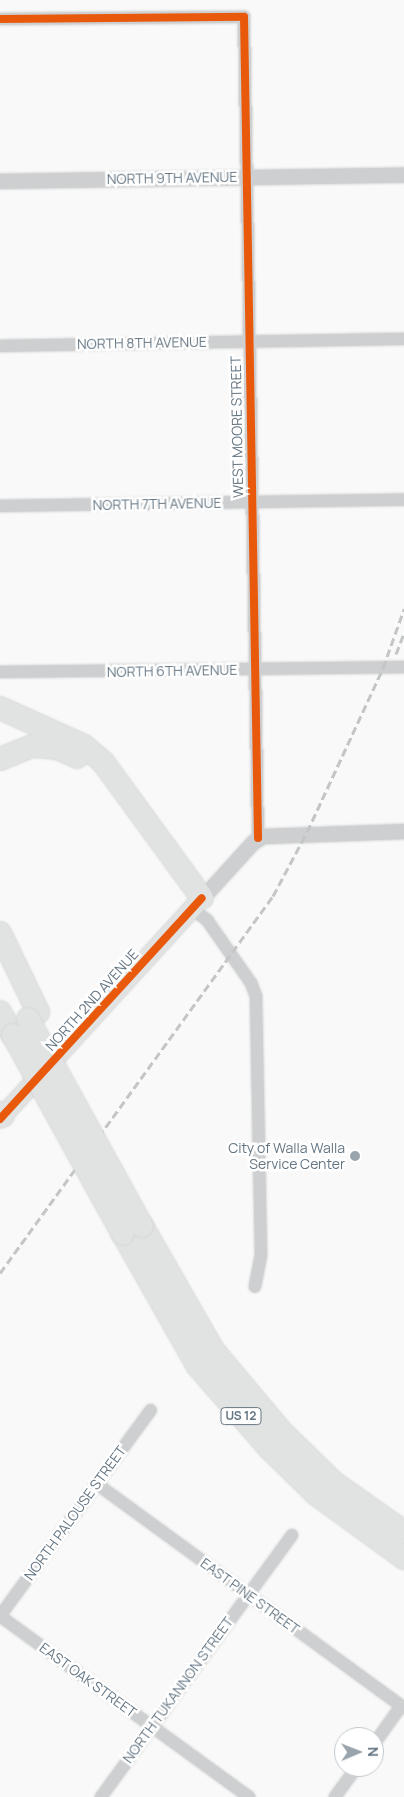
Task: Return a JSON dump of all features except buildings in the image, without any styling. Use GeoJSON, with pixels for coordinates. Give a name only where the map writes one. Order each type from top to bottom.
{"type":"FeatureCollection","features":[{"type":"Feature","properties":{"kind":"highway"},"geometry":{"type":"LineString","coordinates":[[0,708],[84,746],[103,762],[200,909]]}},
{"type":"Feature","properties":{"kind":"highway"},"geometry":{"type":"LineString","coordinates":[[0,759],[33,746],[56,748],[79,758],[100,776],[200,909]]}},
{"type":"Feature","properties":{"kind":"highway"},"geometry":{"type":"LineString","coordinates":[[0,933],[16,1031]]}},
{"type":"Feature","properties":{"kind":"highway","name":"US 12"},"geometry":{"type":"LineString","coordinates":[[0,969],[16,1031],[133,1230],[213,1350],[281,1431],[333,1482],[404,1532]]}},
{"type":"Feature","properties":{"kind":"highway","name":"US 12"},"geometry":{"type":"LineString","coordinates":[[0,1012],[81,1115],[133,1230],[198,1365],[269,1448],[316,1494],[404,1558]]}},
{"type":"Feature","properties":{"kind":"main road","name":"NORTH 2ND AVENUE"},"geometry":{"type":"LineString","coordinates":[[1,1116],[200,909]]}},
{"type":"Feature","properties":{"kind":"street","name":"WEST MOORE STREET"},"geometry":{"type":"LineString","coordinates":[[0,19],[244,17],[253,670],[258,838]]}},
{"type":"Feature","properties":{"kind":"street","name":"NORTH 9TH AVENUE"},"geometry":{"type":"LineString","coordinates":[[0,181],[404,175]]}},
{"type":"Feature","properties":{"kind":"street","name":"NORTH 8TH AVENUE"},"geometry":{"type":"LineString","coordinates":[[0,346],[404,339]]}},
{"type":"Feature","properties":{"kind":"street","name":"NORTH 7TH AVENUE"},"geometry":{"type":"LineString","coordinates":[[0,506],[404,500]]}},
{"type":"Feature","properties":{"kind":"street","name":"NORTH 6TH AVENUE"},"geometry":{"type":"LineString","coordinates":[[0,672],[404,667]]}},
{"type":"Feature","properties":{"kind":"street"},"geometry":{"type":"LineString","coordinates":[[258,838],[275,833],[404,830]]}},
{"type":"Feature","properties":{"kind":"street","name":"NORTH 2ND AVENUE"},"geometry":{"type":"LineString","coordinates":[[200,909],[258,838]]}},
{"type":"Feature","properties":{"kind":"street"},"geometry":{"type":"LineString","coordinates":[[200,909],[251,983],[256,996],[261,1255],[255,1286]]}},
{"type":"Feature","properties":{"kind":"street","name":"NORTH PALOUSE STREET"},"geometry":{"type":"LineString","coordinates":[[0,1616],[151,1410]]}},
{"type":"Feature","properties":{"kind":"street","name":"EAST PINE STREET"},"geometry":{"type":"LineString","coordinates":[[97,1484],[403,1707]]}},
{"type":"Feature","properties":{"kind":"street","name":"NORTH TUKANNON STREET"},"geometry":{"type":"LineString","coordinates":[[100,1797],[292,1535]]}},
{"type":"Feature","properties":{"kind":"street","name":"EAST OAK STREET"},"geometry":{"type":"LineString","coordinates":[[0,1616],[249,1797]]}},
{"type":"Feature","properties":{"kind":"street"},"geometry":{"type":"LineString","coordinates":[[384,1731],[403,1707]]}},
{"type":"Feature","properties":{"kind":"street"},"geometry":{"type":"LineString","coordinates":[[335,1797],[350,1777]]}},
{"type":"Feature","properties":{"kind":"railway"},"geometry":{"type":"LineString","coordinates":[[0,1273],[273,896],[307,832],[383,668],[404,609]]}},
{"type":"Feature","properties":{"kind":"railway"},"geometry":{"type":"LineString","coordinates":[[396,654],[404,633]]}},
{"type":"Feature","properties":{"kind":"cycle path"},"geometry":{"type":"LineString","coordinates":[[0,19],[244,17],[258,838]]}},
{"type":"Feature","properties":{"kind":"cycle path"},"geometry":{"type":"LineString","coordinates":[[0,1119],[202,898]]}},
{"type":"Feature","properties":{"kind":"place","name":"City of Walla Walla Service Center"},"geometry":{"type":"Point","coordinates":[355,1156]}}]}
